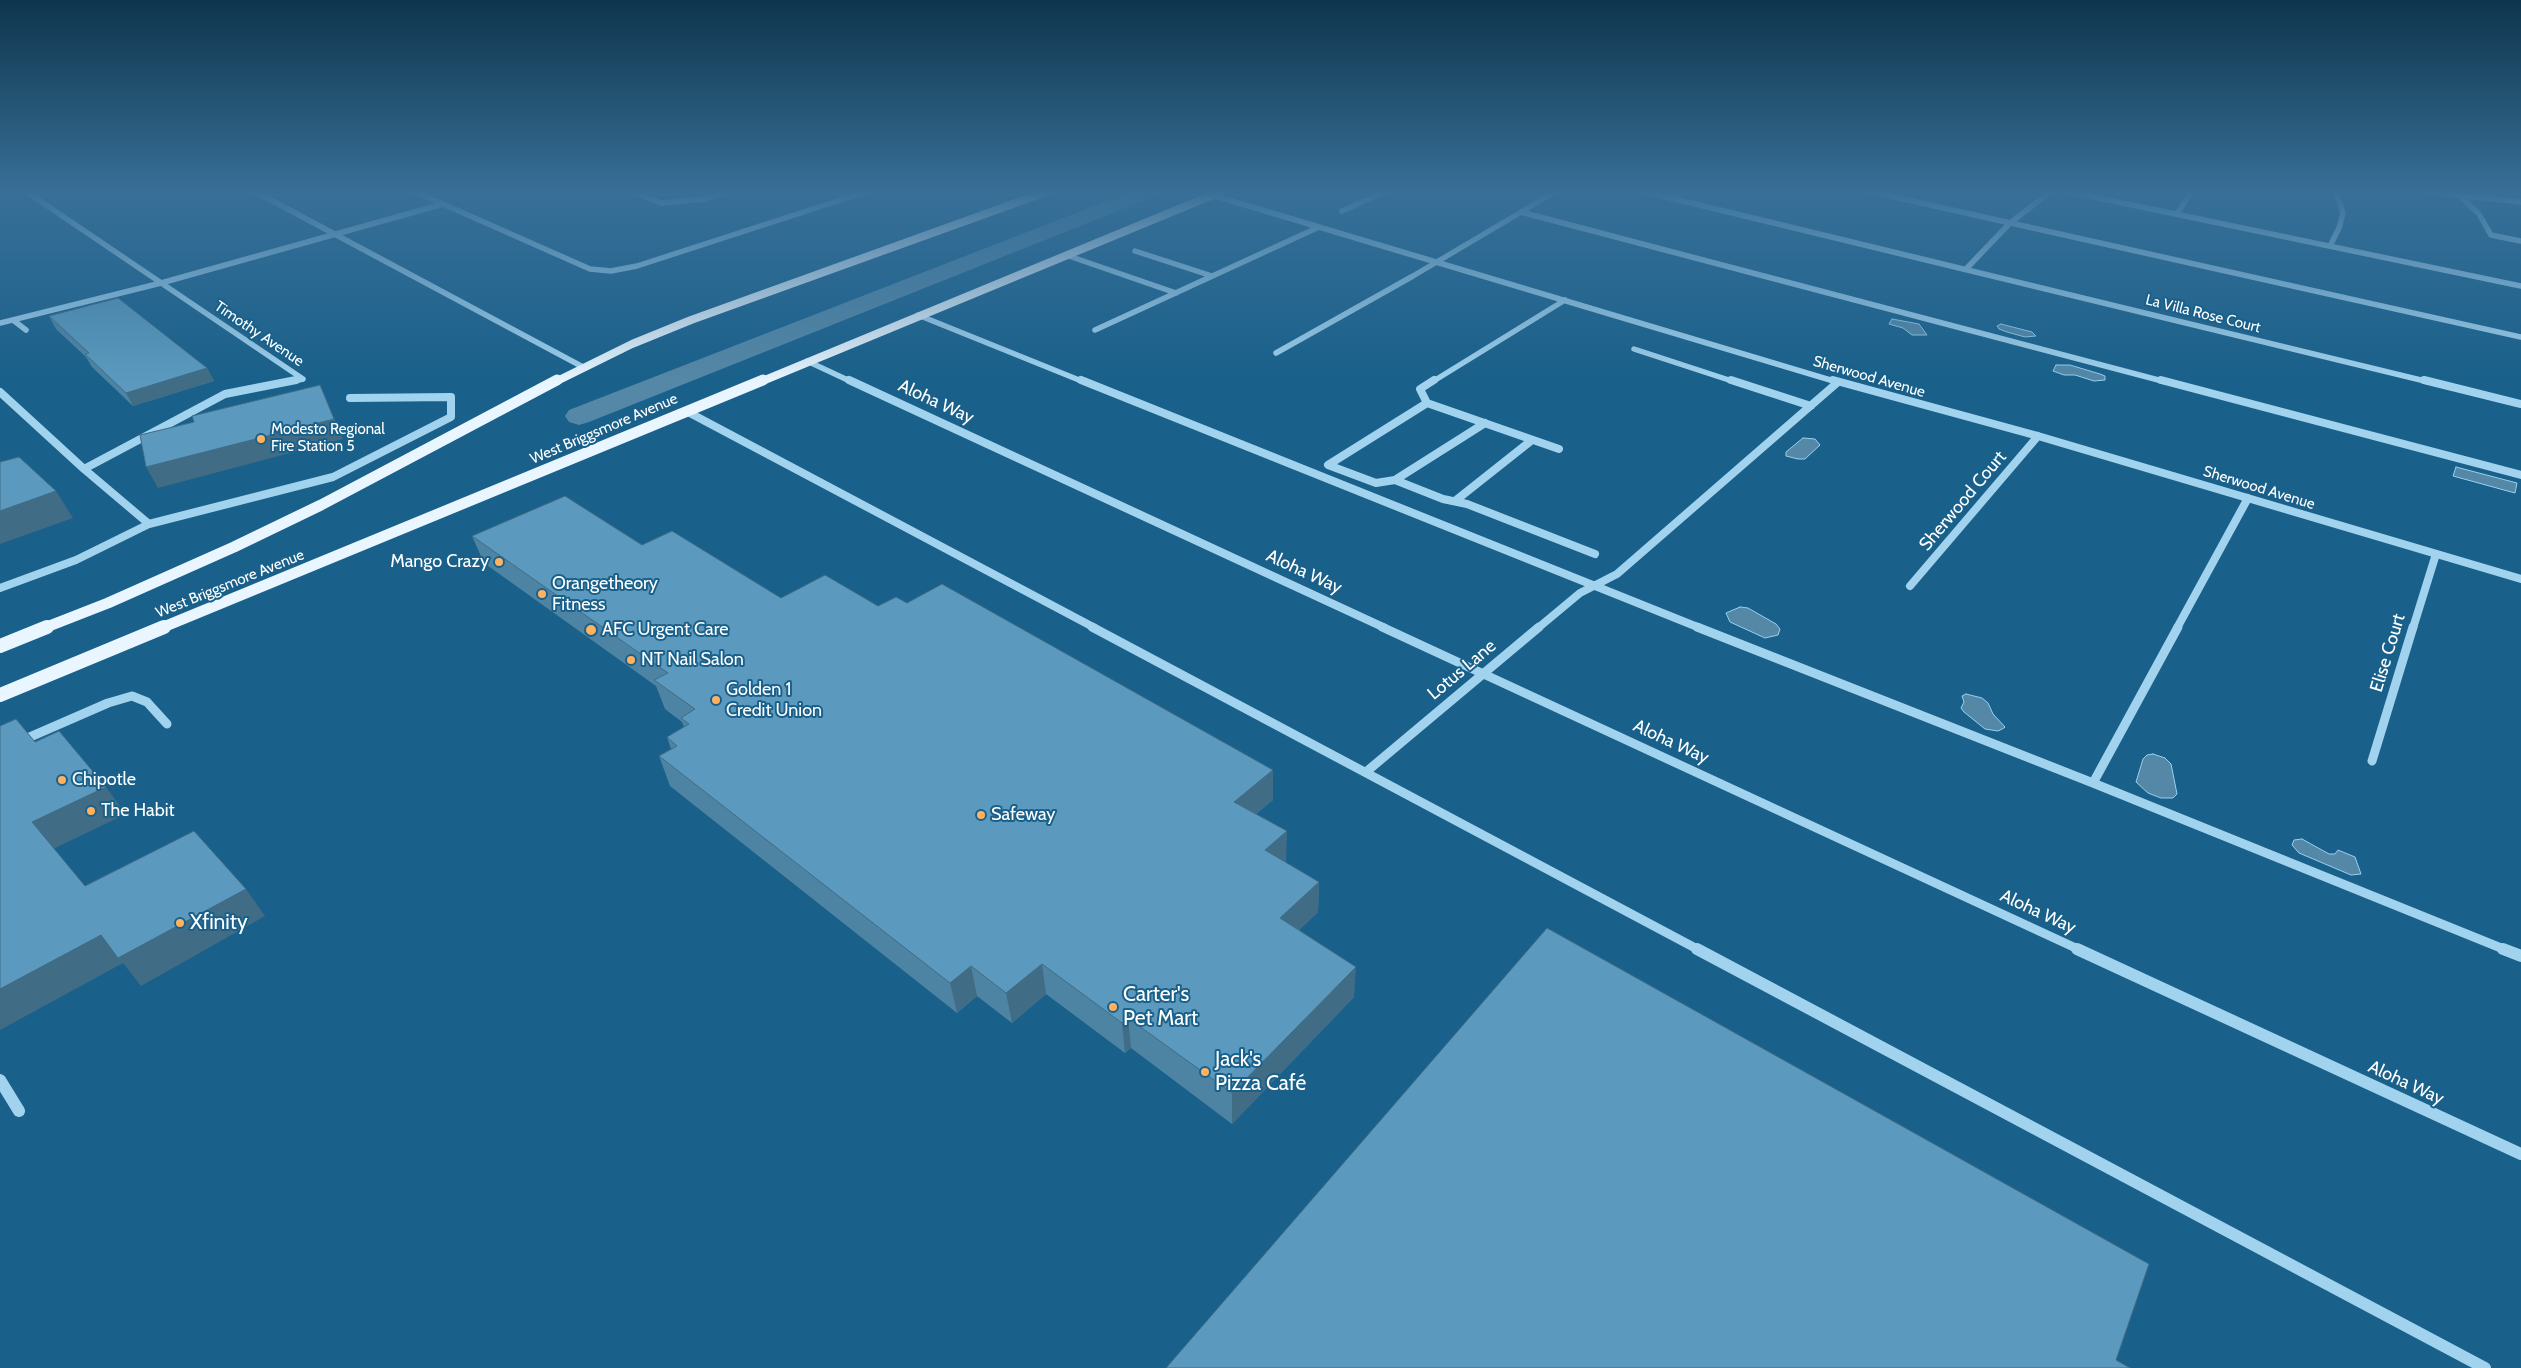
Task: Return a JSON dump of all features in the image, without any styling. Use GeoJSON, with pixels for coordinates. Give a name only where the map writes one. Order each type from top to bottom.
{"type":"FeatureCollection","features":[{"type":"Feature","properties":{"kind":"main road","name":"West Briggsmore Avenue"},"geometry":{"type":"LineString","coordinates":[[0,646],[108,603],[234,547],[321,505],[583,367],[691,320],[869,256]]}},
{"type":"Feature","properties":{"kind":"main road","name":"West Briggsmore Avenue"},"geometry":{"type":"LineString","coordinates":[[0,695],[807,360],[1064,256]]}},
{"type":"Feature","properties":{"kind":"street","name":"Timothy Avenue"},"geometry":{"type":"LineString","coordinates":[[84,469],[225,394],[303,379],[121,256]]}},
{"type":"Feature","properties":{"kind":"street"},"geometry":{"type":"LineString","coordinates":[[0,323],[161,283],[256,256]]}},
{"type":"Feature","properties":{"kind":"street"},"geometry":{"type":"LineString","coordinates":[[374,256],[583,367]]}},
{"type":"Feature","properties":{"kind":"street"},"geometry":{"type":"LineString","coordinates":[[562,256],[590,268],[611,271],[637,266],[668,256]]}},
{"type":"Feature","properties":{"kind":"street"},"geometry":{"type":"LineString","coordinates":[[1068,256],[1176,292]]}},
{"type":"Feature","properties":{"kind":"street"},"geometry":{"type":"LineString","coordinates":[[1150,256],[1212,276]]}},
{"type":"Feature","properties":{"kind":"street"},"geometry":{"type":"LineString","coordinates":[[1095,330],[1255,256]]}},
{"type":"Feature","properties":{"kind":"street","name":"Sherwood Avenue"},"geometry":{"type":"LineString","coordinates":[[1418,256],[1838,382],[2038,436],[2521,579]]}},
{"type":"Feature","properties":{"kind":"street"},"geometry":{"type":"LineString","coordinates":[[1276,353],[1444,256]]}},
{"type":"Feature","properties":{"kind":"street"},"geometry":{"type":"LineString","coordinates":[[1688,256],[2521,475]]}},
{"type":"Feature","properties":{"kind":"street","name":"La Villa Rose Court"},"geometry":{"type":"LineString","coordinates":[[1911,256],[2521,404]]}},
{"type":"Feature","properties":{"kind":"street"},"geometry":{"type":"LineString","coordinates":[[1966,269],[1978,256]]}},
{"type":"Feature","properties":{"kind":"street"},"geometry":{"type":"LineString","coordinates":[[2159,256],[2521,338]]}},
{"type":"Feature","properties":{"kind":"street"},"geometry":{"type":"LineString","coordinates":[[2377,256],[2521,286]]}},
{"type":"Feature","properties":{"kind":"street"},"geometry":{"type":"LineString","coordinates":[[1559,449],[1427,403],[1420,389],[1565,300]]}},
{"type":"Feature","properties":{"kind":"street"},"geometry":{"type":"LineString","coordinates":[[918,316],[1592,586],[2093,783],[2521,956]]}},
{"type":"Feature","properties":{"kind":"street"},"geometry":{"type":"LineString","coordinates":[[13,320],[26,330]]}},
{"type":"Feature","properties":{"kind":"street"},"geometry":{"type":"LineString","coordinates":[[1634,349],[1811,406]]}},
{"type":"Feature","properties":{"kind":"street","name":"Aloha Way"},"geometry":{"type":"LineString","coordinates":[[807,360],[2521,1154]]}},
{"type":"Feature","properties":{"kind":"street","name":"Lotus Lane"},"geometry":{"type":"LineString","coordinates":[[1366,772],[1483,672],[1580,594],[1618,574],[1838,382]]}},
{"type":"Feature","properties":{"kind":"street"},"geometry":{"type":"LineString","coordinates":[[0,392],[84,469],[149,524]]}},
{"type":"Feature","properties":{"kind":"street"},"geometry":{"type":"LineString","coordinates":[[0,588],[76,560],[149,524],[333,477],[451,418],[451,397],[350,398]]}},
{"type":"Feature","properties":{"kind":"street"},"geometry":{"type":"LineString","coordinates":[[1427,403],[1328,465],[1376,483],[1395,480],[1485,423]]}},
{"type":"Feature","properties":{"kind":"street"},"geometry":{"type":"LineString","coordinates":[[686,411],[2485,1368]]}},
{"type":"Feature","properties":{"kind":"street","name":"Sherwood Court"},"geometry":{"type":"LineString","coordinates":[[1910,586],[2038,436]]}},
{"type":"Feature","properties":{"kind":"street"},"geometry":{"type":"LineString","coordinates":[[1455,501],[1532,440]]}},
{"type":"Feature","properties":{"kind":"street"},"geometry":{"type":"LineString","coordinates":[[1395,480],[1443,499],[1467,504],[1595,554]]}},
{"type":"Feature","properties":{"kind":"street"},"geometry":{"type":"LineString","coordinates":[[2093,783],[2248,498]]}},
{"type":"Feature","properties":{"kind":"street","name":"Elise Court"},"geometry":{"type":"LineString","coordinates":[[2372,761],[2436,554]]}},
{"type":"Feature","properties":{"kind":"street"},"geometry":{"type":"LineString","coordinates":[[0,750],[108,703],[132,696],[147,702],[167,724]]}},
{"type":"Feature","properties":{"kind":"street"},"geometry":{"type":"LineString","coordinates":[[0,1080],[19,1110]]}},
{"type":"Feature","properties":{"kind":"water"},"geometry":{"type":"Polygon","coordinates":[[[1892,319],[1919,324],[1927,335],[1912,335],[1903,328],[1889,324],[1892,319]]]}},
{"type":"Feature","properties":{"kind":"water"},"geometry":{"type":"Polygon","coordinates":[[[2001,324],[2032,332],[2036,336],[2025,337],[2007,332],[1999,329],[1997,326],[2001,324]]]}},
{"type":"Feature","properties":{"kind":"water"},"geometry":{"type":"Polygon","coordinates":[[[2056,365],[2070,365],[2100,374],[2105,376],[2105,380],[2094,381],[2075,375],[2064,375],[2053,371],[2056,365]]]}},
{"type":"Feature","properties":{"kind":"water"},"geometry":{"type":"Polygon","coordinates":[[[1803,438],[1815,439],[1820,445],[1805,459],[1786,456],[1786,452],[1803,438]]]}},
{"type":"Feature","properties":{"kind":"water"},"geometry":{"type":"Polygon","coordinates":[[[2456,467],[2517,483],[2515,493],[2453,476],[2456,467]]]}},
{"type":"Feature","properties":{"kind":"water"},"geometry":{"type":"Polygon","coordinates":[[[1740,607],[1748,608],[1776,624],[1780,629],[1778,635],[1765,638],[1730,622],[1726,613],[1740,607]]]}},
{"type":"Feature","properties":{"kind":"water"},"geometry":{"type":"Polygon","coordinates":[[[1966,694],[1982,698],[1988,703],[1993,714],[2005,727],[1998,731],[1985,729],[1964,712],[1961,708],[1964,702],[1962,696],[1966,694]]]}},
{"type":"Feature","properties":{"kind":"water"},"geometry":{"type":"Polygon","coordinates":[[[2153,754],[2165,758],[2171,764],[2177,794],[2173,798],[2161,798],[2148,793],[2136,782],[2143,759],[2147,755],[2153,754]]]}},
{"type":"Feature","properties":{"kind":"water"},"geometry":{"type":"Polygon","coordinates":[[[2302,839],[2329,854],[2335,854],[2338,850],[2355,857],[2361,874],[2351,875],[2299,853],[2292,845],[2294,840],[2302,839]]]}},
{"type":"Feature","properties":{"kind":"building"},"geometry":{"type":"Polygon","coordinates":[[[118,298],[207,368],[126,393],[85,354],[89,353],[49,316],[118,298]]]}},
{"type":"Feature","properties":{"kind":"building"},"geometry":{"type":"Polygon","coordinates":[[[320,385],[334,419],[146,467],[140,435],[194,422],[192,416],[320,385]]]}},
{"type":"Feature","properties":{"kind":"building"},"geometry":{"type":"Polygon","coordinates":[[[19,457],[56,491],[0,511],[0,462],[19,457]]]}},
{"type":"Feature","properties":{"kind":"building"},"geometry":{"type":"Polygon","coordinates":[[[565,496],[642,545],[672,531],[781,598],[825,575],[878,606],[896,597],[907,603],[942,584],[1273,770],[1234,802],[1287,831],[1265,850],[1319,882],[1280,918],[1356,967],[1232,1093],[1128,1018],[1122,1023],[1042,964],[1006,993],[971,966],[950,983],[659,756],[677,746],[667,737],[689,724],[681,718],[695,709],[654,680],[668,673],[472,536],[565,496]]]}},
{"type":"Feature","properties":{"kind":"building"},"geometry":{"type":"Polygon","coordinates":[[[16,719],[35,742],[59,731],[106,787],[32,822],[85,886],[194,831],[246,889],[118,958],[101,935],[0,989],[0,726],[16,719]]]}},
{"type":"Feature","properties":{"kind":"building"},"geometry":{"type":"Polygon","coordinates":[[[1547,928],[2149,1264],[2116,1360],[2130,1368],[1166,1368],[1547,928]]]}},
{"type":"Feature","properties":{"kind":"waterway"},"geometry":{"type":"LineString","coordinates":[[579,416],[986,256]]}},
{"type":"Feature","properties":{"kind":"place","name":"Modesto Regional Fire Station 5"},"geometry":{"type":"Point","coordinates":[261,439]}},
{"type":"Feature","properties":{"kind":"place","name":"Mango Crazy"},"geometry":{"type":"Point","coordinates":[499,562]}},
{"type":"Feature","properties":{"kind":"place","name":"Orangetheory Fitness"},"geometry":{"type":"Point","coordinates":[542,594]}},
{"type":"Feature","properties":{"kind":"place","name":"AFC Urgent Care"},"geometry":{"type":"Point","coordinates":[591,630]}},
{"type":"Feature","properties":{"kind":"place","name":"NT Nail Salon"},"geometry":{"type":"Point","coordinates":[631,660]}},
{"type":"Feature","properties":{"kind":"place","name":"Golden 1 Credit Union"},"geometry":{"type":"Point","coordinates":[716,700]}},
{"type":"Feature","properties":{"kind":"place","name":"Chipotle"},"geometry":{"type":"Point","coordinates":[62,780]}},
{"type":"Feature","properties":{"kind":"place","name":"The Habit"},"geometry":{"type":"Point","coordinates":[91,811]}},
{"type":"Feature","properties":{"kind":"place","name":"Safeway"},"geometry":{"type":"Point","coordinates":[981,815]}},
{"type":"Feature","properties":{"kind":"place","name":"Xfinity"},"geometry":{"type":"Point","coordinates":[180,923]}},
{"type":"Feature","properties":{"kind":"place","name":"Carter's Pet Mart"},"geometry":{"type":"Point","coordinates":[1113,1007]}},
{"type":"Feature","properties":{"kind":"place","name":"Jack's Pizza Café"},"geometry":{"type":"Point","coordinates":[1205,1072]}}]}
